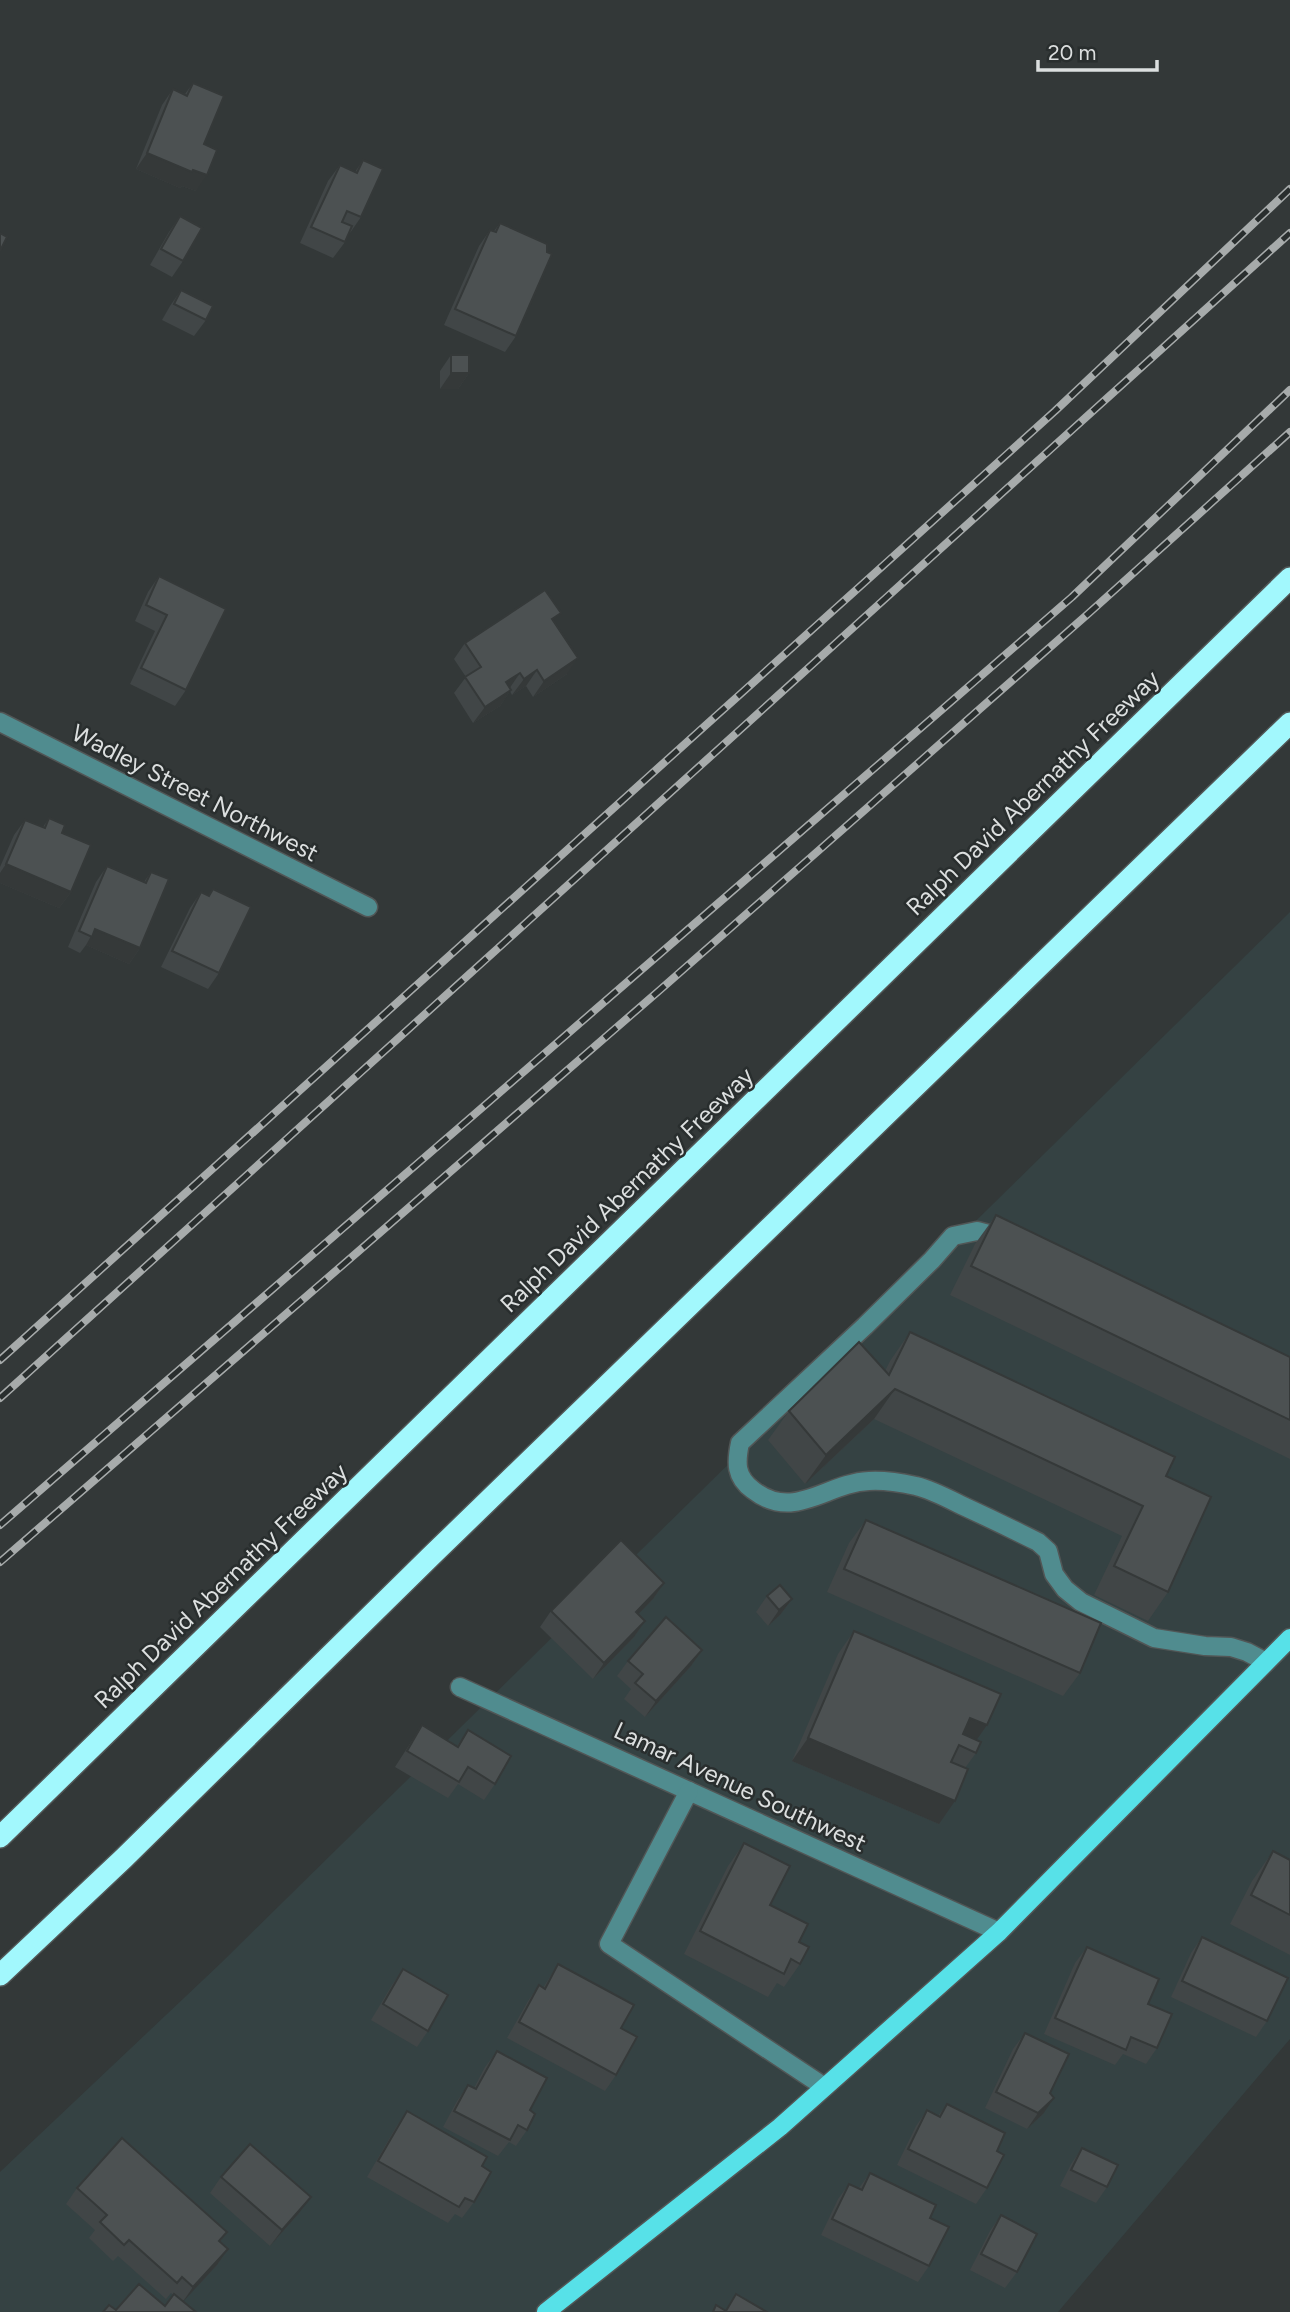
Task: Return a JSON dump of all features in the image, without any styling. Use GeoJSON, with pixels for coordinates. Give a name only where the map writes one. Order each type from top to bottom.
{"type":"FeatureCollection","features":[{"type":"Feature","properties":{"kind":"highway","name":"Ralph David Abernathy Freeway"},"geometry":{"type":"LineString","coordinates":[[0,1838],[1290,578]]}},
{"type":"Feature","properties":{"kind":"highway"},"geometry":{"type":"LineString","coordinates":[[0,1975],[124,1858],[429,1558],[1290,723]]}},
{"type":"Feature","properties":{"kind":"main road"},"geometry":{"type":"LineString","coordinates":[[546,2312],[780,2127],[999,1933],[1290,1638]]}},
{"type":"Feature","properties":{"kind":"street","name":"Wadley Street Northwest"},"geometry":{"type":"LineString","coordinates":[[0,722],[368,907]]}},
{"type":"Feature","properties":{"kind":"street"},"geometry":{"type":"LineString","coordinates":[[1024,1245],[977,1231],[953,1236],[865,1326],[740,1443],[736,1460],[739,1475],[748,1487],[774,1502],[795,1503],[844,1485],[870,1480],[919,1487],[1038,1542],[1048,1551],[1054,1574],[1065,1589],[1081,1602],[1135,1630],[1153,1638],[1230,1647],[1266,1662]]}},
{"type":"Feature","properties":{"kind":"street","name":"Lamar Avenue Southwest"},"geometry":{"type":"LineString","coordinates":[[460,1686],[999,1933]]}},
{"type":"Feature","properties":{"kind":"street"},"geometry":{"type":"LineString","coordinates":[[689,1791],[608,1944],[824,2086]]}},
{"type":"Feature","properties":{"kind":"shaded area"},"geometry":{"type":"Polygon","coordinates":[[[1290,912],[1290,2039],[1058,2312],[0,2312],[0,2172],[221,1963],[1290,912]]]}},
{"type":"Feature","properties":{"kind":"building"},"geometry":{"type":"Polygon","coordinates":[[[193,83],[224,96],[204,144],[217,150],[207,175],[193,170],[192,172],[147,153],[173,89],[187,96],[193,83]]]}},
{"type":"Feature","properties":{"kind":"building"},"geometry":{"type":"Polygon","coordinates":[[[363,160],[383,169],[361,217],[347,211],[342,222],[352,226],[345,242],[311,227],[340,165],[357,173],[363,160]]]}},
{"type":"Feature","properties":{"kind":"building"},"geometry":{"type":"Polygon","coordinates":[[[180,216],[202,228],[183,261],[161,249],[180,216]]]}},
{"type":"Feature","properties":{"kind":"building"},"geometry":{"type":"Polygon","coordinates":[[[500,223],[547,244],[547,252],[552,254],[516,336],[455,309],[490,230],[496,232],[500,223]]]}},
{"type":"Feature","properties":{"kind":"building"},"geometry":{"type":"Polygon","coordinates":[[[0,233],[7,237],[0,251],[0,233]]]}},
{"type":"Feature","properties":{"kind":"building"},"geometry":{"type":"Polygon","coordinates":[[[181,290],[213,306],[206,320],[174,304],[181,290]]]}},
{"type":"Feature","properties":{"kind":"building"},"geometry":{"type":"Polygon","coordinates":[[[451,355],[469,355],[469,373],[451,373],[451,355]]]}},
{"type":"Feature","properties":{"kind":"building"},"geometry":{"type":"Polygon","coordinates":[[[159,576],[226,609],[186,690],[141,668],[167,615],[146,605],[159,576]]]}},
{"type":"Feature","properties":{"kind":"building"},"geometry":{"type":"Polygon","coordinates":[[[545,590],[561,613],[552,619],[578,658],[544,681],[537,670],[524,679],[520,673],[506,682],[511,690],[485,707],[465,677],[481,667],[465,643],[545,590]]]}},
{"type":"Feature","properties":{"kind":"building"},"geometry":{"type":"Polygon","coordinates":[[[49,818],[65,825],[62,833],[91,845],[71,892],[6,864],[25,820],[45,828],[49,818]]]}},
{"type":"Feature","properties":{"kind":"building"},"geometry":{"type":"Polygon","coordinates":[[[107,866],[146,883],[151,872],[169,879],[140,948],[95,929],[92,937],[79,931],[107,866]]]}},
{"type":"Feature","properties":{"kind":"building"},"geometry":{"type":"Polygon","coordinates":[[[213,889],[251,907],[219,973],[172,951],[201,892],[209,896],[213,889]]]}},
{"type":"Feature","properties":{"kind":"building"},"geometry":{"type":"Polygon","coordinates":[[[996,1215],[1290,1357],[1290,1420],[971,1266],[996,1215]]]}},
{"type":"Feature","properties":{"kind":"building"},"geometry":{"type":"Polygon","coordinates":[[[910,1332],[1175,1457],[1166,1476],[1211,1497],[1168,1592],[1114,1566],[1143,1506],[895,1389],[826,1455],[789,1411],[859,1342],[889,1375],[910,1332]]]}},
{"type":"Feature","properties":{"kind":"building"},"geometry":{"type":"Polygon","coordinates":[[[866,1520],[1101,1623],[1080,1673],[844,1569],[866,1520]]]}},
{"type":"Feature","properties":{"kind":"building"},"geometry":{"type":"Polygon","coordinates":[[[621,1540],[664,1583],[636,1612],[645,1621],[604,1663],[551,1611],[621,1540]]]}},
{"type":"Feature","properties":{"kind":"building"},"geometry":{"type":"Polygon","coordinates":[[[780,1585],[792,1599],[779,1610],[767,1596],[780,1585]]]}},
{"type":"Feature","properties":{"kind":"building"},"geometry":{"type":"Polygon","coordinates":[[[666,1617],[702,1650],[656,1701],[635,1683],[643,1674],[628,1661],[666,1617]]]}},
{"type":"Feature","properties":{"kind":"building"},"geometry":{"type":"Polygon","coordinates":[[[854,1631],[1001,1694],[987,1725],[970,1718],[963,1734],[981,1742],[976,1753],[959,1745],[951,1762],[968,1769],[955,1801],[808,1738],[854,1631]]]}},
{"type":"Feature","properties":{"kind":"building"},"geometry":{"type":"Polygon","coordinates":[[[422,1725],[458,1747],[468,1730],[511,1756],[495,1784],[468,1767],[459,1782],[407,1751],[422,1725]]]}},
{"type":"Feature","properties":{"kind":"building"},"geometry":{"type":"Polygon","coordinates":[[[744,1843],[790,1866],[770,1905],[808,1924],[799,1942],[809,1947],[800,1964],[791,1959],[784,1974],[700,1931],[744,1843]]]}},
{"type":"Feature","properties":{"kind":"building"},"geometry":{"type":"Polygon","coordinates":[[[1273,1851],[1290,1860],[1290,1915],[1251,1895],[1273,1851]]]}},
{"type":"Feature","properties":{"kind":"building"},"geometry":{"type":"Polygon","coordinates":[[[1202,1937],[1288,1978],[1267,2021],[1182,1981],[1202,1937]]]}},
{"type":"Feature","properties":{"kind":"building"},"geometry":{"type":"Polygon","coordinates":[[[1087,1947],[1159,1979],[1148,2004],[1172,2014],[1157,2048],[1131,2037],[1126,2050],[1055,2018],[1087,1947]]]}},
{"type":"Feature","properties":{"kind":"building"},"geometry":{"type":"Polygon","coordinates":[[[558,1964],[634,2005],[621,2028],[637,2037],[616,2075],[519,2022],[539,1985],[545,1989],[558,1964]]]}},
{"type":"Feature","properties":{"kind":"building"},"geometry":{"type":"Polygon","coordinates":[[[403,1969],[448,1995],[428,2031],[383,2004],[403,1969]]]}},
{"type":"Feature","properties":{"kind":"building"},"geometry":{"type":"Polygon","coordinates":[[[1025,2033],[1069,2054],[1050,2093],[1054,2098],[1038,2113],[996,2092],[1025,2033]]]}},
{"type":"Feature","properties":{"kind":"building"},"geometry":{"type":"Polygon","coordinates":[[[497,2051],[547,2078],[530,2110],[535,2114],[527,2130],[518,2125],[510,2140],[454,2111],[468,2085],[476,2089],[497,2051]]]}},
{"type":"Feature","properties":{"kind":"building"},"geometry":{"type":"Polygon","coordinates":[[[947,2104],[1005,2133],[997,2151],[1004,2155],[987,2188],[908,2149],[927,2110],[940,2117],[947,2104]]]}},
{"type":"Feature","properties":{"kind":"building"},"geometry":{"type":"Polygon","coordinates":[[[407,2111],[487,2157],[482,2166],[491,2172],[474,2202],[465,2198],[459,2207],[378,2161],[407,2111]]]}},
{"type":"Feature","properties":{"kind":"building"},"geometry":{"type":"Polygon","coordinates":[[[122,2138],[227,2232],[219,2241],[228,2249],[193,2287],[182,2277],[177,2283],[129,2240],[124,2245],[100,2222],[107,2215],[77,2188],[122,2138]]]}},
{"type":"Feature","properties":{"kind":"building"},"geometry":{"type":"Polygon","coordinates":[[[250,2144],[311,2197],[282,2230],[221,2177],[250,2144]]]}},
{"type":"Feature","properties":{"kind":"building"},"geometry":{"type":"Polygon","coordinates":[[[1082,2148],[1118,2165],[1107,2187],[1071,2170],[1082,2148]]]}},
{"type":"Feature","properties":{"kind":"building"},"geometry":{"type":"Polygon","coordinates":[[[870,2173],[936,2205],[930,2218],[949,2227],[929,2266],[832,2219],[849,2184],[862,2190],[870,2173]]]}},
{"type":"Feature","properties":{"kind":"building"},"geometry":{"type":"Polygon","coordinates":[[[1001,2215],[1037,2234],[1017,2272],[981,2254],[1001,2215]]]}},
{"type":"Feature","properties":{"kind":"building"},"geometry":{"type":"Polygon","coordinates":[[[139,2284],[165,2306],[174,2294],[196,2312],[103,2312],[109,2305],[116,2310],[139,2284]]]}},
{"type":"Feature","properties":{"kind":"building"},"geometry":{"type":"Polygon","coordinates":[[[736,2294],[767,2312],[713,2312],[716,2305],[726,2311],[736,2294]]]}},
{"type":"Feature","properties":{"kind":"railway"},"geometry":{"type":"LineString","coordinates":[[0,1360],[1055,411],[1290,189]]}},
{"type":"Feature","properties":{"kind":"railway"},"geometry":{"type":"LineString","coordinates":[[0,1398],[1290,233]]}},
{"type":"Feature","properties":{"kind":"railway"},"geometry":{"type":"LineString","coordinates":[[0,1525],[1072,597],[1290,390]]}},
{"type":"Feature","properties":{"kind":"railway"},"geometry":{"type":"LineString","coordinates":[[0,1562],[661,989],[1089,613],[1290,432]]}}]}
